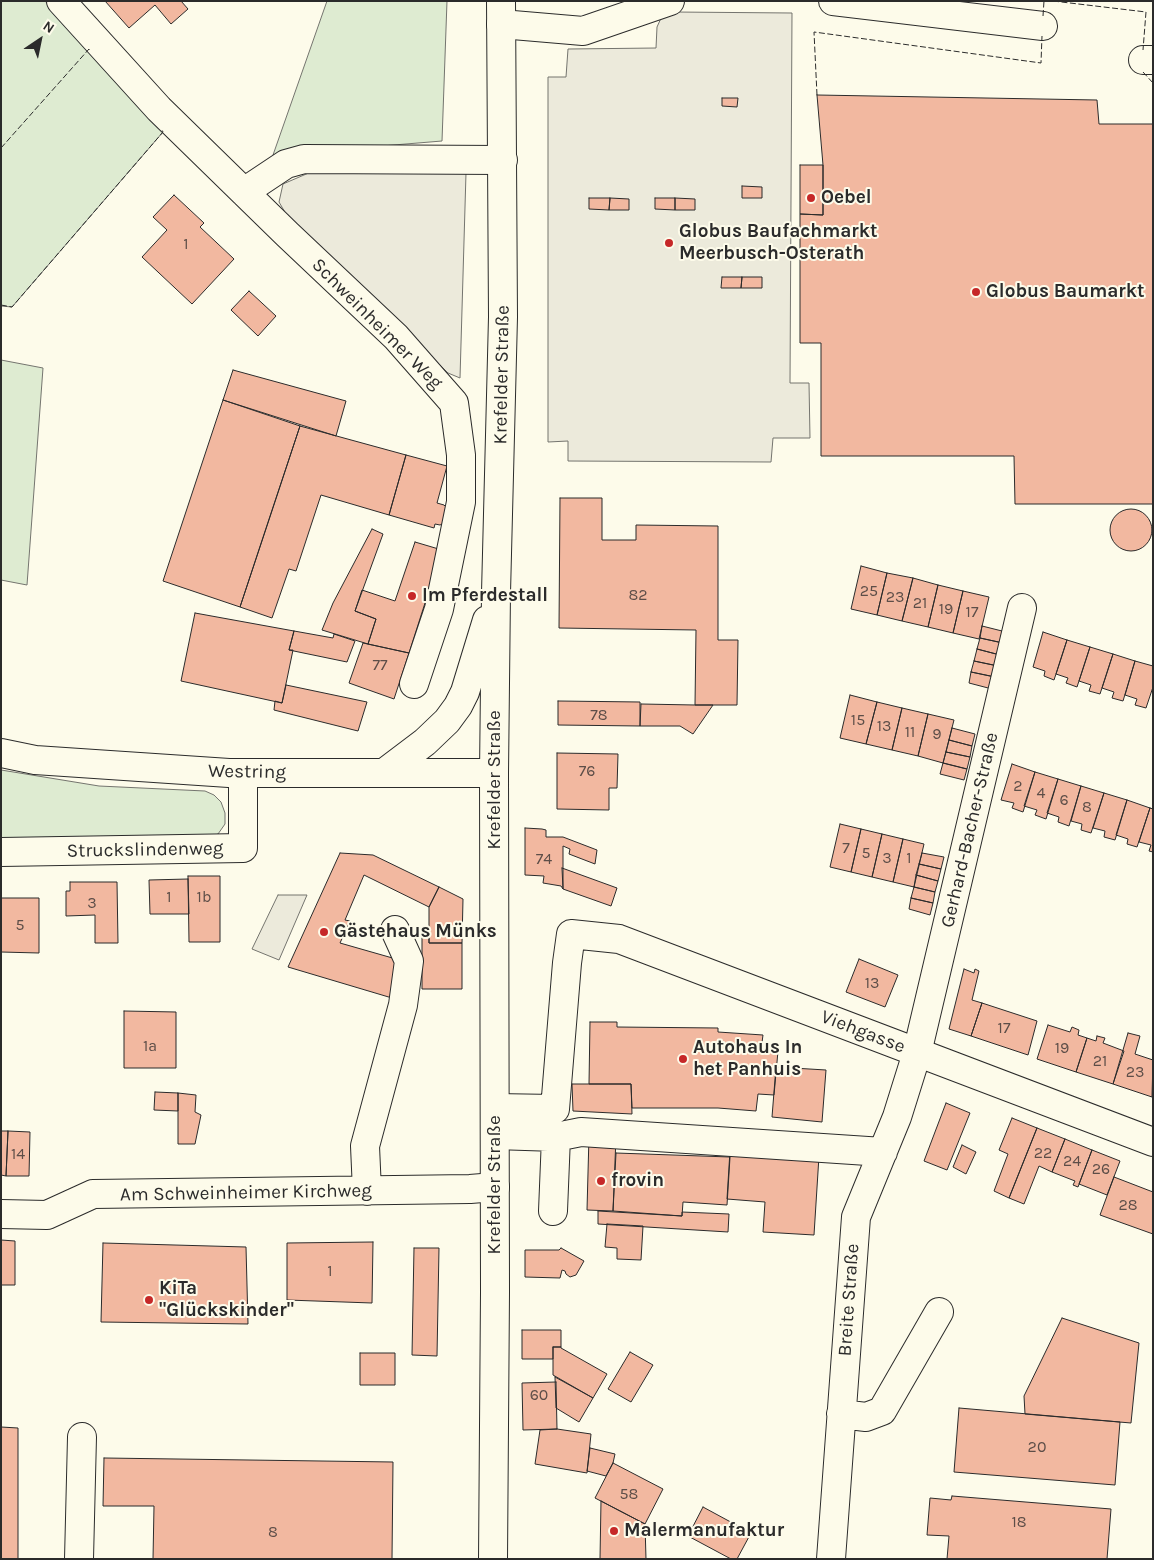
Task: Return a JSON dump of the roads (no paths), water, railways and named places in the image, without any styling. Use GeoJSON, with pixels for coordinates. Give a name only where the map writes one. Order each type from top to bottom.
{"type":"FeatureCollection","features":[{"type":"Feature","properties":{"kind":"street"},"geometry":{"type":"LineString","coordinates":[[501,13],[583,31],[610,12],[670,1]]}},
{"type":"Feature","properties":{"kind":"street"},"geometry":{"type":"LineString","coordinates":[[833,1],[1043,26]]}},
{"type":"Feature","properties":{"kind":"street","name":"Schweinheimer Weg"},"geometry":{"type":"LineString","coordinates":[[62,2],[159,109],[396,337],[454,403],[461,455],[460,502],[439,609],[414,684]]}},
{"type":"Feature","properties":{"kind":"street","name":"Krefelder Straße"},"geometry":{"type":"LineString","coordinates":[[493,1559],[495,1188],[494,773],[496,593],[504,317],[501,13]]}},
{"type":"Feature","properties":{"kind":"street"},"geometry":{"type":"LineString","coordinates":[[244,192],[286,164],[304,159],[503,160]]}},
{"type":"Feature","properties":{"kind":"street"},"geometry":{"type":"LineString","coordinates":[[384,773],[425,742],[447,721],[458,706],[465,692],[496,593]]}},
{"type":"Feature","properties":{"kind":"street","name":"Gerhard-Bacher-Straße"},"geometry":{"type":"LineString","coordinates":[[918,1052],[1022,608]]}},
{"type":"Feature","properties":{"kind":"street","name":"Westring"},"geometry":{"type":"LineString","coordinates":[[1,753],[36,760],[243,773],[494,773]]}},
{"type":"Feature","properties":{"kind":"street","name":"Struckslindenweg"},"geometry":{"type":"LineString","coordinates":[[1,852],[243,848],[243,773]]}},
{"type":"Feature","properties":{"kind":"street"},"geometry":{"type":"LineString","coordinates":[[366,1191],[365,1146],[403,1005],[409,961],[395,930]]}},
{"type":"Feature","properties":{"kind":"street","name":"Viehgasse"},"geometry":{"type":"LineString","coordinates":[[495,1108],[555,1109],[566,963],[571,934],[618,939],[1153,1142]]}},
{"type":"Feature","properties":{"kind":"street","name":"Breite Straße"},"geometry":{"type":"LineString","coordinates":[[831,1559],[856,1217],[897,1116],[918,1052]]}},
{"type":"Feature","properties":{"kind":"street"},"geometry":{"type":"LineString","coordinates":[[495,1135],[556,1137],[581,1132],[882,1152]]}},
{"type":"Feature","properties":{"kind":"street"},"geometry":{"type":"LineString","coordinates":[[553,1211],[556,1137]]}},
{"type":"Feature","properties":{"kind":"street","name":"Am Schweinheimer Kirchweg"},"geometry":{"type":"LineString","coordinates":[[1,1214],[47,1215],[93,1194],[495,1188]]}},
{"type":"Feature","properties":{"kind":"street"},"geometry":{"type":"LineString","coordinates":[[841,1414],[866,1417],[882,1411],[939,1312]]}},
{"type":"Feature","properties":{"kind":"street"},"geometry":{"type":"LineString","coordinates":[[79,1559],[82,1437]]}},
{"type":"Feature","properties":{"kind":"place","name":"Oebel"},"geometry":{"type":"Point","coordinates":[811,198]}},
{"type":"Feature","properties":{"kind":"place","name":"Globus Baufachmarkt Meerbusch-Osterath"},"geometry":{"type":"Point","coordinates":[669,243]}},
{"type":"Feature","properties":{"kind":"place","name":"Globus Baumarkt"},"geometry":{"type":"Point","coordinates":[976,292]}},
{"type":"Feature","properties":{"kind":"place","name":"Im Pferdestall"},"geometry":{"type":"Point","coordinates":[412,596]}},
{"type":"Feature","properties":{"kind":"place","name":"Gästehaus Münks"},"geometry":{"type":"Point","coordinates":[324,932]}},
{"type":"Feature","properties":{"kind":"place","name":"Autohaus In het Panhuis"},"geometry":{"type":"Point","coordinates":[683,1059]}},
{"type":"Feature","properties":{"kind":"place","name":"frovin"},"geometry":{"type":"Point","coordinates":[601,1181]}},
{"type":"Feature","properties":{"kind":"place","name":"KiTa \"Glückskinder\""},"geometry":{"type":"Point","coordinates":[149,1300]}},
{"type":"Feature","properties":{"kind":"place","name":"Malermanufaktur"},"geometry":{"type":"Point","coordinates":[614,1531]}}]}
